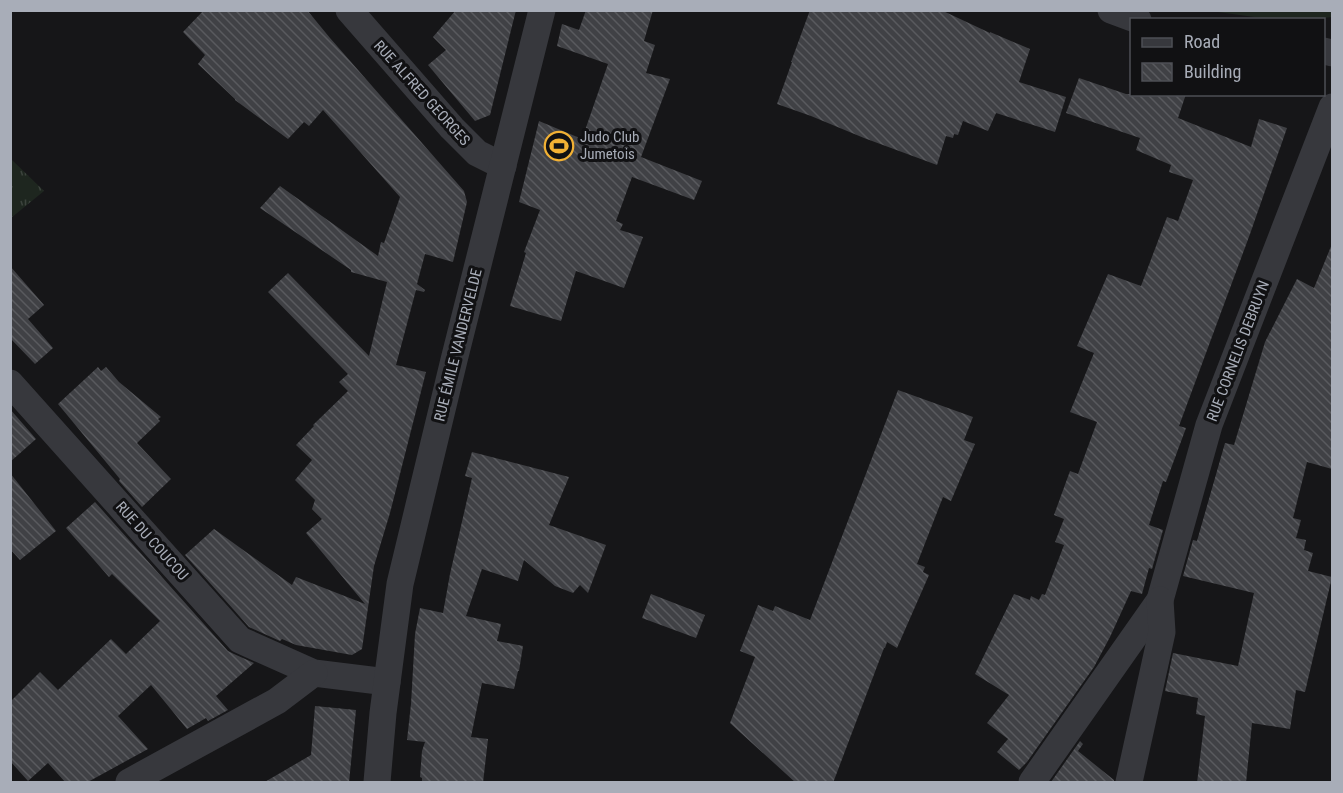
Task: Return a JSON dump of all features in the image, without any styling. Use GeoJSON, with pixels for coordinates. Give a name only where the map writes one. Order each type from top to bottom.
{"type":"FeatureCollection","features":[{"type":"Feature","properties":{"kind":"street","name":"RUE ALFRED GEORGES"},"geometry":{"type":"LineString","coordinates":[[349,10],[452,128],[477,153],[503,166]]}},
{"type":"Feature","properties":{"kind":"street","name":"RUE ÉMILE VANDERVELDE"},"geometry":{"type":"LineString","coordinates":[[378,783],[395,613],[405,561],[542,10]]}},
{"type":"Feature","properties":{"kind":"street"},"geometry":{"type":"LineString","coordinates":[[1111,10],[1133,18]]}},
{"type":"Feature","properties":{"kind":"street","name":"RUE CORNELIS DEBRUYN"},"geometry":{"type":"LineString","coordinates":[[1129,783],[1162,632],[1161,600],[1209,425],[1332,107]]}},
{"type":"Feature","properties":{"kind":"street","name":"RUE DU COUCOU"},"geometry":{"type":"LineString","coordinates":[[10,383],[240,640],[314,673],[387,682]]}},
{"type":"Feature","properties":{"kind":"street","name":"RUE CORNELIS DEBRUYN"},"geometry":{"type":"LineString","coordinates":[[1032,783],[1161,600]]}},
{"type":"Feature","properties":{"kind":"street"},"geometry":{"type":"LineString","coordinates":[[129,783],[278,701],[314,673]]}},
{"type":"Feature","properties":{"kind":"green space"},"geometry":{"type":"Polygon","coordinates":[[[1211,11],[1332,11],[1332,17],[1324,18],[1262,18],[1211,11]]]}},
{"type":"Feature","properties":{"kind":"green space"},"geometry":{"type":"Polygon","coordinates":[[[10,158],[44,191],[11,218],[10,218],[10,158]]]}},
{"type":"Feature","properties":{"kind":"building"},"geometry":{"type":"Polygon","coordinates":[[[204,10],[307,10],[464,191],[467,202],[453,262],[425,254],[417,284],[425,290],[424,292],[416,290],[396,365],[426,372],[374,566],[362,649],[352,655],[296,645],[282,639],[280,641],[249,627],[185,555],[214,529],[292,585],[296,577],[365,604],[306,533],[322,519],[312,509],[315,500],[295,480],[312,460],[296,445],[348,391],[339,382],[348,374],[268,292],[288,273],[369,356],[387,282],[351,272],[260,208],[280,186],[378,256],[381,242],[384,243],[400,197],[323,110],[309,126],[304,122],[288,139],[235,100],[198,64],[205,55],[183,32],[204,10]]]}},
{"type":"Feature","properties":{"kind":"building"},"geometry":{"type":"Polygon","coordinates":[[[456,10],[516,10],[490,115],[475,121],[428,65],[446,50],[433,37],[456,10]]]}},
{"type":"Feature","properties":{"kind":"building"},"geometry":{"type":"Polygon","coordinates":[[[586,10],[653,10],[644,41],[655,45],[646,73],[670,79],[641,157],[702,181],[694,200],[632,177],[616,221],[623,224],[620,230],[643,237],[624,288],[576,271],[561,321],[510,306],[526,253],[524,252],[540,210],[519,202],[539,121],[582,139],[608,64],[557,46],[562,24],[579,30],[586,10]]]}},
{"type":"Feature","properties":{"kind":"building"},"geometry":{"type":"Polygon","coordinates":[[[810,10],[941,10],[1030,49],[1019,82],[1066,97],[1055,132],[996,113],[988,131],[963,121],[958,135],[954,134],[953,138],[946,136],[937,165],[777,104],[810,10]]]}},
{"type":"Feature","properties":{"kind":"building"},"geometry":{"type":"Polygon","coordinates":[[[1079,78],[1130,94],[1130,96],[1185,96],[1178,118],[1251,147],[1259,119],[1287,128],[1179,426],[1186,428],[1166,482],[1163,481],[1149,525],[1163,530],[1142,594],[1131,591],[1094,667],[1019,770],[997,752],[1008,739],[987,723],[1009,695],[975,674],[1014,594],[1030,600],[1031,596],[1039,600],[1042,594],[1045,595],[1064,545],[1055,542],[1064,519],[1054,515],[1070,471],[1078,474],[1097,422],[1070,412],[1094,353],[1077,346],[1108,274],[1141,286],[1167,217],[1178,221],[1193,180],[1169,172],[1171,165],[1136,150],[1140,138],[1066,113],[1079,78]]]}},
{"type":"Feature","properties":{"kind":"building"},"geometry":{"type":"Polygon","coordinates":[[[1332,244],[1332,469],[1307,462],[1293,518],[1301,520],[1296,538],[1306,540],[1304,550],[1313,553],[1308,571],[1332,577],[1305,692],[1296,690],[1290,729],[1252,723],[1246,783],[1197,783],[1205,716],[1196,714],[1198,698],[1165,691],[1173,653],[1238,666],[1254,593],[1183,576],[1193,540],[1197,541],[1225,443],[1234,445],[1265,342],[1297,279],[1314,288],[1332,244]]]}},
{"type":"Feature","properties":{"kind":"building"},"geometry":{"type":"Polygon","coordinates":[[[10,266],[44,305],[28,319],[53,348],[35,364],[10,338],[10,266]]]}},
{"type":"Feature","properties":{"kind":"building"},"geometry":{"type":"Polygon","coordinates":[[[98,367],[101,371],[106,367],[119,382],[161,417],[158,419],[160,421],[137,443],[171,479],[142,507],[58,404],[98,367]]]}},
{"type":"Feature","properties":{"kind":"building"},"geometry":{"type":"Polygon","coordinates":[[[898,390],[973,417],[964,440],[975,444],[951,501],[943,497],[917,564],[925,567],[923,572],[929,575],[897,648],[887,642],[884,648],[833,783],[796,783],[730,723],[755,657],[740,651],[758,605],[773,611],[775,606],[810,620],[898,390]]]}},
{"type":"Feature","properties":{"kind":"building"},"geometry":{"type":"Polygon","coordinates":[[[10,409],[36,439],[10,462],[10,409]]]}},
{"type":"Feature","properties":{"kind":"building"},"geometry":{"type":"Polygon","coordinates":[[[472,452],[569,477],[549,525],[606,545],[588,593],[580,585],[573,593],[555,586],[524,560],[518,581],[482,569],[466,616],[501,624],[497,641],[523,646],[514,689],[482,683],[471,737],[488,739],[483,783],[422,783],[420,777],[425,742],[407,740],[415,634],[420,608],[443,613],[472,478],[465,476],[472,452]]]}},
{"type":"Feature","properties":{"kind":"building"},"geometry":{"type":"Polygon","coordinates":[[[10,473],[56,531],[20,560],[10,549],[10,473]]]}},
{"type":"Feature","properties":{"kind":"building"},"geometry":{"type":"Polygon","coordinates":[[[95,502],[228,651],[254,663],[216,696],[228,710],[208,721],[206,718],[187,729],[151,685],[118,716],[148,749],[86,783],[66,783],[48,763],[28,781],[10,761],[10,702],[40,672],[58,690],[111,639],[126,654],[160,621],[112,574],[109,577],[66,528],[95,502]]]}},
{"type":"Feature","properties":{"kind":"building"},"geometry":{"type":"Polygon","coordinates":[[[651,594],[705,615],[696,638],[642,618],[651,594]]]}},
{"type":"Feature","properties":{"kind":"building"},"geometry":{"type":"Polygon","coordinates":[[[315,706],[356,710],[349,783],[263,783],[311,755],[315,706]]]}},
{"type":"Feature","properties":{"kind":"building"},"geometry":{"type":"Polygon","coordinates":[[[1080,741],[1083,744],[1078,751],[1114,780],[1114,783],[1051,782],[1080,741]]]}},
{"type":"Feature","properties":{"kind":"place","name":"Judo Club Jumetois"},"geometry":{"type":"Point","coordinates":[559,146]}}]}
